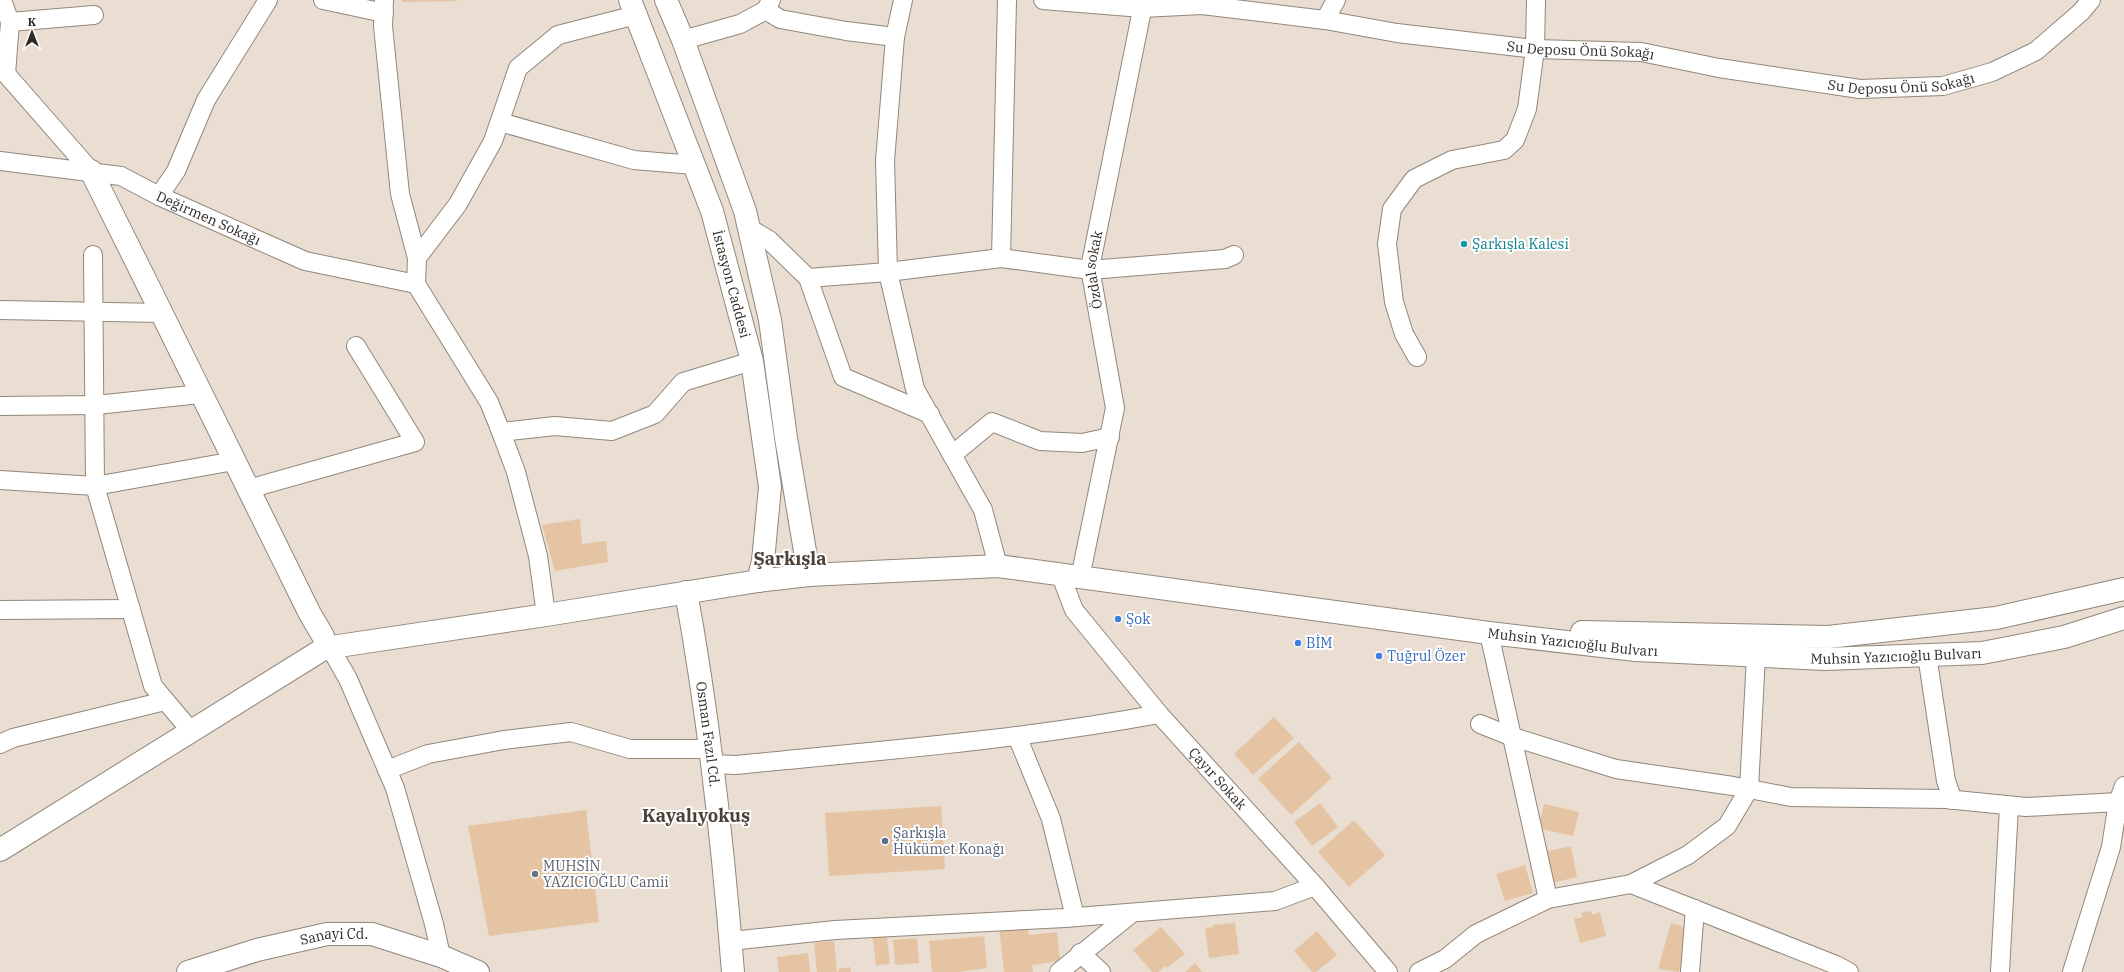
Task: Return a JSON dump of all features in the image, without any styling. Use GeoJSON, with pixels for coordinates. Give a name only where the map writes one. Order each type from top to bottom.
{"type":"FeatureCollection","features":[{"type":"Feature","properties":{"kind":"main road","name":"İstasyon Caddesi"},"geometry":{"type":"LineString","coordinates":[[666,0],[683,40],[745,211],[770,320],[786,438],[809,576]]}},
{"type":"Feature","properties":{"kind":"main road","name":"İstasyon Caddesi"},"geometry":{"type":"LineString","coordinates":[[633,8],[712,211],[752,361],[770,487],[763,562],[758,581]]}},
{"type":"Feature","properties":{"kind":"main road"},"geometry":{"type":"LineString","coordinates":[[0,850],[325,648],[327,642],[310,614],[91,171]]}},
{"type":"Feature","properties":{"kind":"main road"},"geometry":{"type":"LineString","coordinates":[[327,642],[546,615],[758,581],[809,576],[998,566],[1489,633]]}},
{"type":"Feature","properties":{"kind":"main road","name":"Muhsin Yazıcıoğlu Bulvarı"},"geometry":{"type":"LineString","coordinates":[[1489,633],[1611,631],[1828,637],[1996,618],[2124,589]]}},
{"type":"Feature","properties":{"kind":"main road","name":"Osman Fazıl Cd."},"geometry":{"type":"LineString","coordinates":[[686,592],[702,679],[731,941],[733,972]]}},
{"type":"Feature","properties":{"kind":"main road","name":"Muhsin Yazıcıoğlu Bulvarı"},"geometry":{"type":"LineString","coordinates":[[1489,633],[1636,650],[1825,659],[1982,653],[2064,637],[2124,618]]}},
{"type":"Feature","properties":{"kind":"main road","name":"Sanayi Cd."},"geometry":{"type":"LineString","coordinates":[[188,972],[257,950],[327,934],[372,934],[441,956],[478,972]]}},
{"type":"Feature","properties":{"kind":"street"},"geometry":{"type":"LineString","coordinates":[[2,0],[10,22],[3,71],[91,171]]}},
{"type":"Feature","properties":{"kind":"street"},"geometry":{"type":"LineString","coordinates":[[158,196],[176,171],[206,100],[268,0]]}},
{"type":"Feature","properties":{"kind":"street"},"geometry":{"type":"LineString","coordinates":[[323,0],[384,7],[383,26],[400,194],[417,258],[416,284],[489,402],[516,472],[538,556],[546,615]]}},
{"type":"Feature","properties":{"kind":"street"},"geometry":{"type":"LineString","coordinates":[[903,0],[895,37],[885,161],[888,272],[915,389],[983,510],[998,566]]}},
{"type":"Feature","properties":{"kind":"street"},"geometry":{"type":"LineString","coordinates":[[1001,258],[1007,0]]}},
{"type":"Feature","properties":{"kind":"street","name":"Su Deposu Önü Sokağı"},"geometry":{"type":"LineString","coordinates":[[1043,0],[1202,5],[1325,20],[1397,33],[1535,49],[1641,52],[1719,68],[1860,89],[1943,86],[1992,72],[2036,51],[2081,12],[2091,0]]}},
{"type":"Feature","properties":{"kind":"street"},"geometry":{"type":"LineString","coordinates":[[1325,20],[1336,0]]}},
{"type":"Feature","properties":{"kind":"street"},"geometry":{"type":"LineString","coordinates":[[1417,357],[1404,334],[1394,302],[1387,244],[1392,209],[1414,179],[1452,160],[1504,150],[1515,140],[1527,109],[1535,49],[1536,0]]}},
{"type":"Feature","properties":{"kind":"street","name":"Özdal sokak"},"geometry":{"type":"LineString","coordinates":[[1071,577],[1110,437],[1115,408],[1090,270],[1143,4]]}},
{"type":"Feature","properties":{"kind":"street"},"geometry":{"type":"LineString","coordinates":[[683,40],[740,24],[768,5],[780,20],[846,32],[895,37]]}},
{"type":"Feature","properties":{"kind":"street"},"geometry":{"type":"LineString","coordinates":[[417,258],[458,204],[493,141],[518,68],[558,35],[633,8]]}},
{"type":"Feature","properties":{"kind":"street"},"geometry":{"type":"LineString","coordinates":[[10,22],[94,15]]}},
{"type":"Feature","properties":{"kind":"street"},"geometry":{"type":"LineString","coordinates":[[500,122],[634,160],[694,165]]}},
{"type":"Feature","properties":{"kind":"street","name":"Değirmen Sokağı"},"geometry":{"type":"LineString","coordinates":[[0,161],[91,171],[121,176],[158,196],[305,261],[416,284]]}},
{"type":"Feature","properties":{"kind":"street"},"geometry":{"type":"LineString","coordinates":[[749,228],[769,240],[808,278],[843,377],[930,414]]}},
{"type":"Feature","properties":{"kind":"street"},"geometry":{"type":"LineString","coordinates":[[93,255],[96,405],[95,486],[153,686],[191,731]]}},
{"type":"Feature","properties":{"kind":"street"},"geometry":{"type":"LineString","coordinates":[[808,278],[888,272],[1001,258],[1090,270],[1225,259],[1234,255]]}},
{"type":"Feature","properties":{"kind":"street"},"geometry":{"type":"LineString","coordinates":[[0,310],[95,313],[162,313]]}},
{"type":"Feature","properties":{"kind":"street"},"geometry":{"type":"LineString","coordinates":[[248,490],[415,442],[356,346]]}},
{"type":"Feature","properties":{"kind":"street"},"geometry":{"type":"LineString","coordinates":[[500,432],[555,426],[612,431],[655,414],[683,382],[752,361]]}},
{"type":"Feature","properties":{"kind":"street"},"geometry":{"type":"LineString","coordinates":[[0,406],[96,405],[200,394]]}},
{"type":"Feature","properties":{"kind":"street"},"geometry":{"type":"LineString","coordinates":[[952,455],[992,422],[1040,441],[1082,443],[1110,437]]}},
{"type":"Feature","properties":{"kind":"street"},"geometry":{"type":"LineString","coordinates":[[0,480],[95,486],[234,461]]}},
{"type":"Feature","properties":{"kind":"street","name":"Çayır Sokak"},"geometry":{"type":"LineString","coordinates":[[1071,577],[1074,610],[1159,714],[1315,886],[1388,972]]}},
{"type":"Feature","properties":{"kind":"street"},"geometry":{"type":"LineString","coordinates":[[0,610],[131,609]]}},
{"type":"Feature","properties":{"kind":"street"},"geometry":{"type":"LineString","coordinates":[[1489,633],[1510,736],[1548,899]]}},
{"type":"Feature","properties":{"kind":"street"},"geometry":{"type":"LineString","coordinates":[[327,642],[348,679],[397,796],[434,924],[441,956]]}},
{"type":"Feature","properties":{"kind":"street"},"geometry":{"type":"LineString","coordinates":[[1927,655],[1946,781],[1953,800]]}},
{"type":"Feature","properties":{"kind":"street"},"geometry":{"type":"LineString","coordinates":[[1419,972],[1445,959],[1476,934],[1548,899],[1631,884],[1688,855],[1727,826],[1749,789],[1756,656]]}},
{"type":"Feature","properties":{"kind":"street"},"geometry":{"type":"LineString","coordinates":[[0,744],[13,738],[165,701]]}},
{"type":"Feature","properties":{"kind":"street"},"geometry":{"type":"LineString","coordinates":[[387,770],[428,754],[504,740],[571,732],[630,749],[711,757],[743,764],[1085,728],[1159,714]]}},
{"type":"Feature","properties":{"kind":"street"},"geometry":{"type":"LineString","coordinates":[[1480,724],[1510,736],[1616,769],[1749,789],[1791,797],[1953,800],[2026,807],[2121,794],[2111,847],[2072,972]]}},
{"type":"Feature","properties":{"kind":"street"},"geometry":{"type":"LineString","coordinates":[[1017,736],[1050,819],[1075,917]]}},
{"type":"Feature","properties":{"kind":"street"},"geometry":{"type":"LineString","coordinates":[[2000,972],[2009,806]]}},
{"type":"Feature","properties":{"kind":"street"},"geometry":{"type":"LineString","coordinates":[[1631,884],[1836,965],[1849,972]]}},
{"type":"Feature","properties":{"kind":"street"},"geometry":{"type":"LineString","coordinates":[[731,941],[835,930],[1075,917],[1275,901],[1315,886]]}},
{"type":"Feature","properties":{"kind":"street"},"geometry":{"type":"LineString","coordinates":[[1690,972],[1696,909]]}},
{"type":"Feature","properties":{"kind":"street"},"geometry":{"type":"LineString","coordinates":[[1059,972],[1080,953],[1132,913]]}},
{"type":"Feature","properties":{"kind":"street"},"geometry":{"type":"LineString","coordinates":[[1080,953],[1101,972]]}},
{"type":"Feature","properties":{"kind":"building"},"geometry":{"type":"Polygon","coordinates":[[[402,0],[456,0],[457,1],[402,2],[402,0]]]}},
{"type":"Feature","properties":{"kind":"building"},"geometry":{"type":"Polygon","coordinates":[[[580,519],[582,544],[606,541],[608,562],[555,571],[542,525],[580,519]]]}},
{"type":"Feature","properties":{"kind":"building"},"geometry":{"type":"Polygon","coordinates":[[[1274,717],[1294,738],[1253,775],[1234,754],[1274,717]]]}},
{"type":"Feature","properties":{"kind":"building"},"geometry":{"type":"Polygon","coordinates":[[[1299,742],[1332,778],[1291,815],[1258,779],[1299,742]]]}},
{"type":"Feature","properties":{"kind":"building"},"geometry":{"type":"Polygon","coordinates":[[[1320,803],[1338,827],[1312,846],[1294,822],[1320,803]]]}},
{"type":"Feature","properties":{"kind":"building"},"geometry":{"type":"Polygon","coordinates":[[[1544,804],[1579,812],[1573,836],[1538,828],[1544,804]]]}},
{"type":"Feature","properties":{"kind":"building","name":"Şarkışla Hükümet Konağı"},"geometry":{"type":"Polygon","coordinates":[[[941,806],[945,869],[829,876],[825,813],[941,806]]]}},
{"type":"Feature","properties":{"kind":"building","name":"MUHSİN YAZICIOĞLU Camii"},"geometry":{"type":"Polygon","coordinates":[[[586,810],[599,922],[489,936],[468,826],[586,810]]]}},
{"type":"Feature","properties":{"kind":"building"},"geometry":{"type":"Polygon","coordinates":[[[1354,820],[1385,855],[1349,887],[1318,852],[1354,820]]]}},
{"type":"Feature","properties":{"kind":"building"},"geometry":{"type":"Polygon","coordinates":[[[1571,846],[1577,877],[1551,883],[1544,852],[1571,846]]]}},
{"type":"Feature","properties":{"kind":"building"},"geometry":{"type":"Polygon","coordinates":[[[1525,865],[1533,893],[1505,901],[1496,874],[1525,865]]]}},
{"type":"Feature","properties":{"kind":"building"},"geometry":{"type":"Polygon","coordinates":[[[1591,911],[1592,915],[1600,912],[1606,936],[1580,943],[1574,919],[1583,917],[1581,913],[1591,911]]]}},
{"type":"Feature","properties":{"kind":"building"},"geometry":{"type":"Polygon","coordinates":[[[1235,923],[1239,954],[1209,958],[1205,928],[1214,927],[1213,925],[1235,923]]]}},
{"type":"Feature","properties":{"kind":"building"},"geometry":{"type":"Polygon","coordinates":[[[1671,923],[1691,929],[1679,972],[1658,969],[1671,923]]]}},
{"type":"Feature","properties":{"kind":"building"},"geometry":{"type":"Polygon","coordinates":[[[1027,924],[1029,935],[1057,932],[1060,961],[1032,965],[1033,972],[1004,972],[999,927],[1027,924]]]}},
{"type":"Feature","properties":{"kind":"building"},"geometry":{"type":"Polygon","coordinates":[[[1161,927],[1185,954],[1167,968],[1165,966],[1158,972],[1152,972],[1133,950],[1161,927]]]}},
{"type":"Feature","properties":{"kind":"building"},"geometry":{"type":"Polygon","coordinates":[[[886,930],[890,964],[876,965],[872,931],[886,930]]]}},
{"type":"Feature","properties":{"kind":"building"},"geometry":{"type":"Polygon","coordinates":[[[1317,931],[1337,955],[1316,972],[1312,972],[1294,951],[1317,931]]]}},
{"type":"Feature","properties":{"kind":"building"},"geometry":{"type":"Polygon","coordinates":[[[984,936],[987,968],[959,972],[932,972],[929,941],[984,936]]]}},
{"type":"Feature","properties":{"kind":"building"},"geometry":{"type":"Polygon","coordinates":[[[917,938],[919,963],[895,965],[893,940],[917,938]]]}},
{"type":"Feature","properties":{"kind":"building"},"geometry":{"type":"Polygon","coordinates":[[[834,941],[837,972],[817,972],[814,943],[834,941]]]}},
{"type":"Feature","properties":{"kind":"building"},"geometry":{"type":"Polygon","coordinates":[[[808,953],[810,972],[779,972],[777,957],[808,953]]]}},
{"type":"Feature","properties":{"kind":"building"},"geometry":{"type":"Polygon","coordinates":[[[1195,963],[1202,972],[1185,972],[1195,963]]]}},
{"type":"Feature","properties":{"kind":"building"},"geometry":{"type":"Polygon","coordinates":[[[850,967],[851,972],[838,972],[838,969],[850,967]]]}},
{"type":"Feature","properties":{"kind":"place","name":"Şarkışla Kalesi"},"geometry":{"type":"Point","coordinates":[1464,244]}},
{"type":"Feature","properties":{"kind":"place","name":"Şok"},"geometry":{"type":"Point","coordinates":[1118,619]}},
{"type":"Feature","properties":{"kind":"place","name":"BİM"},"geometry":{"type":"Point","coordinates":[1298,643]}},
{"type":"Feature","properties":{"kind":"place","name":"Tuğrul Özer"},"geometry":{"type":"Point","coordinates":[1379,656]}},
{"type":"Feature","properties":{"kind":"place","name":"Şarkışla Hükümet Konağı"},"geometry":{"type":"Point","coordinates":[885,841]}},
{"type":"Feature","properties":{"kind":"place","name":"MUHSİN YAZICIOĞLU Camii"},"geometry":{"type":"Point","coordinates":[535,874]}},
{"type":"Feature","properties":{"kind":"district","name":"Şarkışla"},"geometry":{"type":"Point","coordinates":[790,559]}},
{"type":"Feature","properties":{"kind":"district","name":"Kayalıyokuş"},"geometry":{"type":"Point","coordinates":[696,816]}}]}
